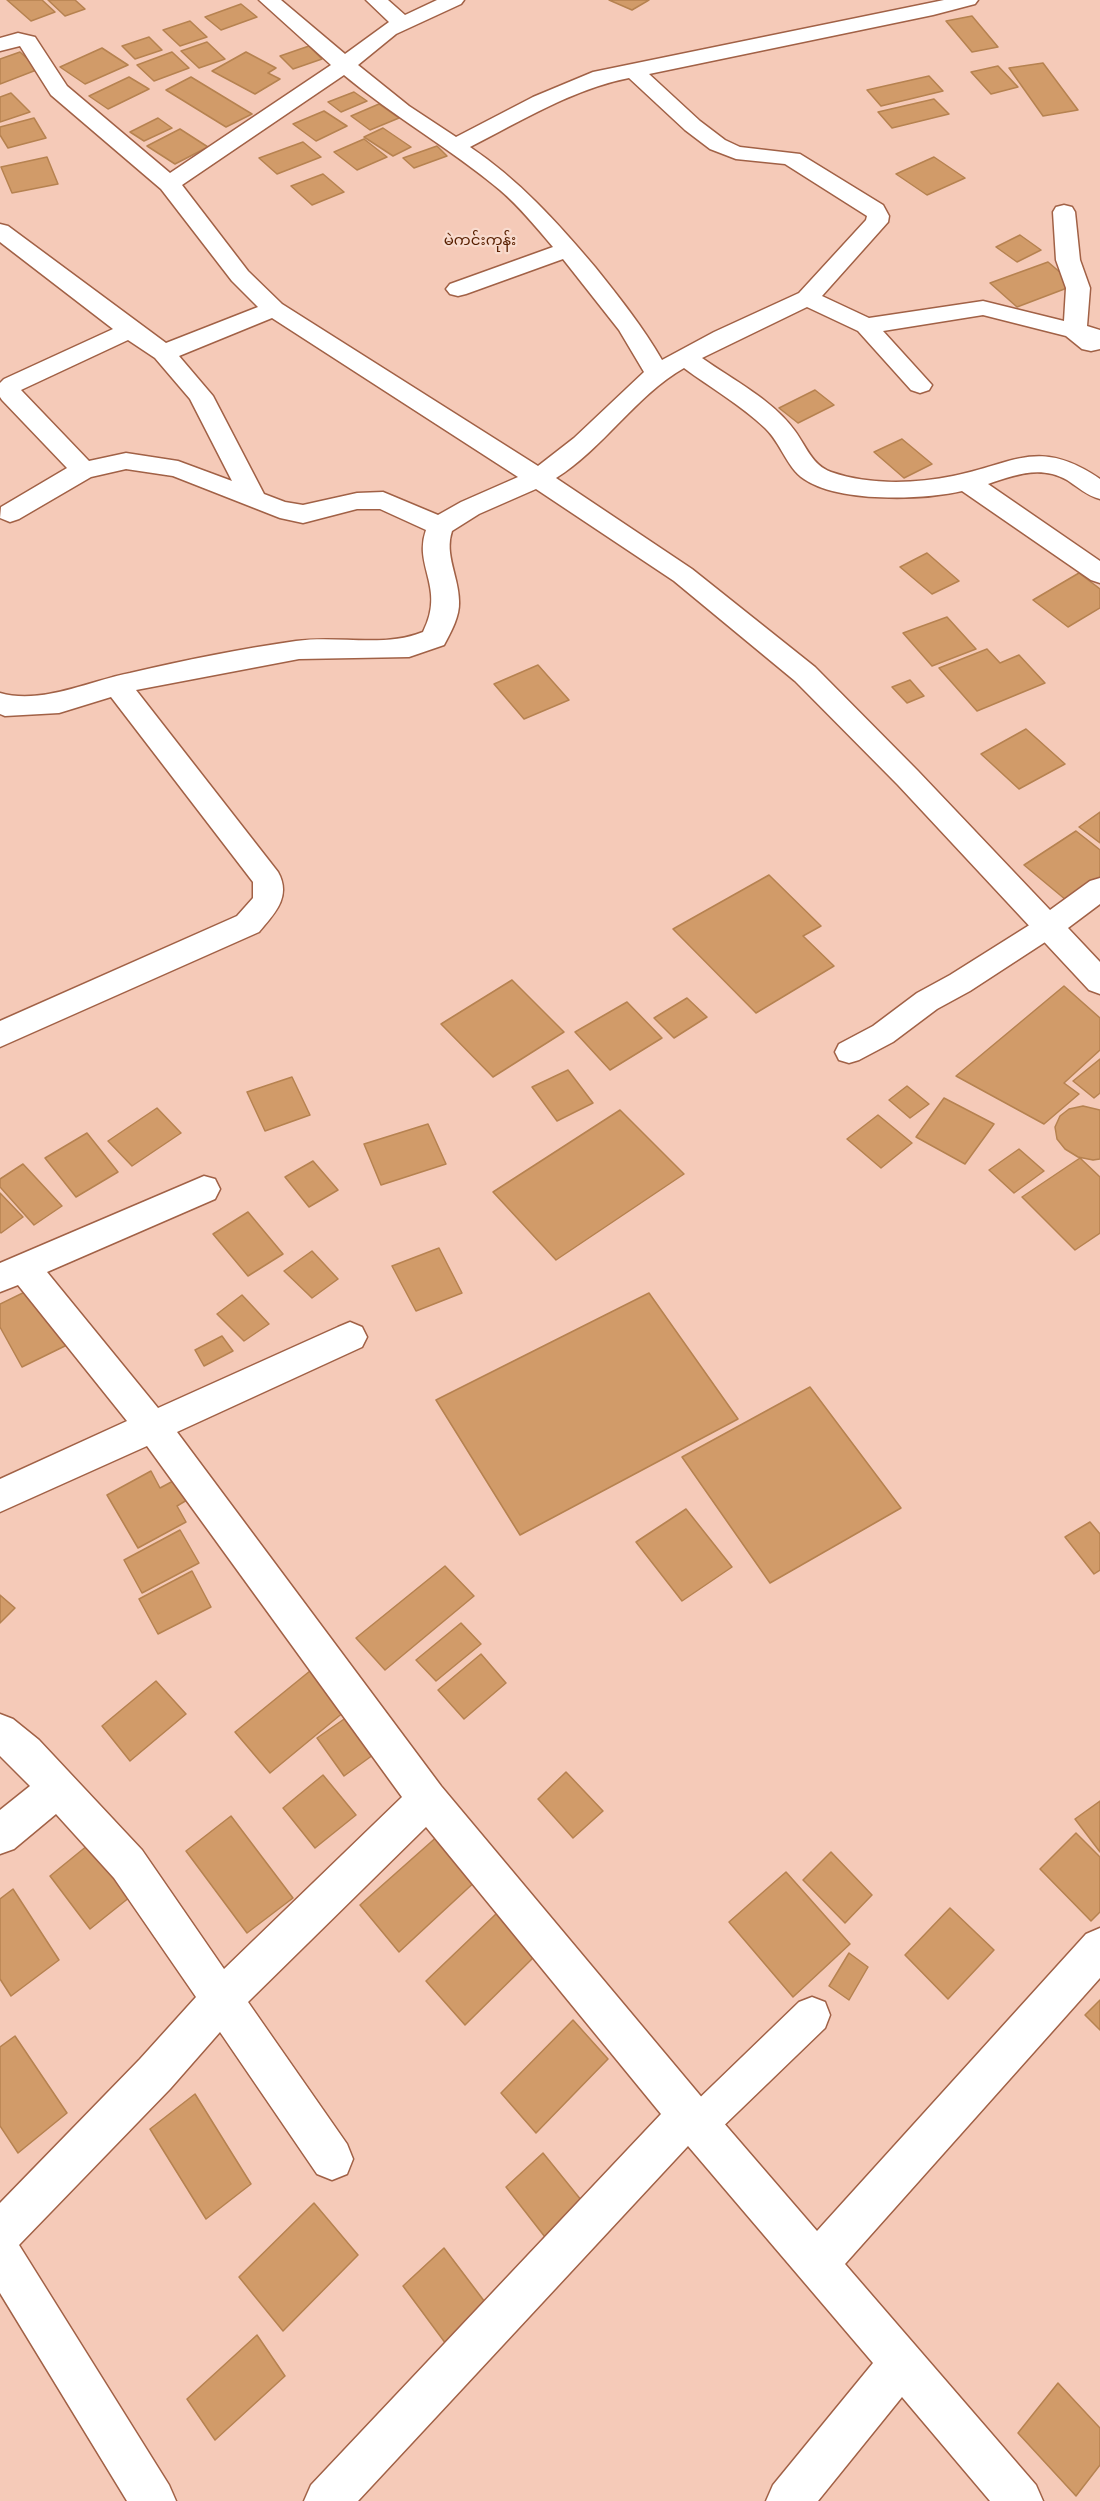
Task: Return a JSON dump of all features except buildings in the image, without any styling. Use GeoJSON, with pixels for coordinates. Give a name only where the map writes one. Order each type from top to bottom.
{"type":"FeatureCollection","features":[{"type":"Feature","properties":{"kind":"street"},"geometry":{"type":"LineString","coordinates":[[269,0],[420,125],[455,146],[501,180],[537,214],[621,315],[657,373]]}},
{"type":"Feature","properties":{"kind":"street"},"geometry":{"type":"LineString","coordinates":[[376,0],[401,22]]}},
{"type":"Feature","properties":{"kind":"street"},"geometry":{"type":"LineString","coordinates":[[169,184],[345,65],[401,22],[454,0]]}},
{"type":"Feature","properties":{"kind":"street"},"geometry":{"type":"LineString","coordinates":[[455,146],[541,102],[601,77],[968,0]]}},
{"type":"Feature","properties":{"kind":"street"},"geometry":{"type":"LineString","coordinates":[[0,45],[18,39],[28,41],[59,90],[169,184],[240,276],[274,309],[538,478],[682,574],[805,674],[1049,926],[1100,982]]}},
{"type":"Feature","properties":{"kind":"street"},"geometry":{"type":"LineString","coordinates":[[2,707],[59,703],[180,671],[299,650],[409,648],[434,638],[445,612],[444,585],[435,542],[441,526],[487,499],[538,478],[573,452],[657,373],[722,337],[807,298],[877,222],[878,216],[875,210],[792,159],[776,155],[741,153],[714,143],[633,70]]}},
{"type":"Feature","properties":{"kind":"street"},"geometry":{"type":"LineString","coordinates":[[1064,212],[1068,260],[1078,288],[1075,331]]}},
{"type":"Feature","properties":{"kind":"street"},"geometry":{"type":"LineString","coordinates":[[0,231],[130,330],[164,353],[201,396],[253,498]]}},
{"type":"Feature","properties":{"kind":"street"},"geometry":{"type":"LineString","coordinates":[[458,289],[567,250]]}},
{"type":"Feature","properties":{"kind":"street"},"geometry":{"type":"LineString","coordinates":[[807,298],[866,326],[920,385]]}},
{"type":"Feature","properties":{"kind":"street"},"geometry":{"type":"LineString","coordinates":[[866,326],[983,308],[1100,337]]}},
{"type":"Feature","properties":{"kind":"street"},"geometry":{"type":"LineString","coordinates":[[164,353],[274,309]]}},
{"type":"Feature","properties":{"kind":"street"},"geometry":{"type":"LineString","coordinates":[[82,470],[10,395],[8,389],[13,384],[130,330]]}},
{"type":"Feature","properties":{"kind":"street"},"geometry":{"type":"LineString","coordinates":[[1075,331],[1100,351]]}},
{"type":"Feature","properties":{"kind":"street"},"geometry":{"type":"LineString","coordinates":[[685,357],[768,417],[784,432],[802,462],[817,476],[874,490],[902,491],[966,481],[1027,465],[1047,463],[1067,469],[1100,491]]}},
{"type":"Feature","properties":{"kind":"street"},"geometry":{"type":"LineString","coordinates":[[10,513],[82,470],[126,461],[178,469],[280,510],[303,514],[357,501],[382,500],[441,526]]}},
{"type":"Feature","properties":{"kind":"street"},"geometry":{"type":"LineString","coordinates":[[966,481],[1100,574]]}},
{"type":"Feature","properties":{"kind":"street"},"geometry":{"type":"LineString","coordinates":[[0,1035],[248,924],[268,901],[268,880],[128,683]]}},
{"type":"Feature","properties":{"kind":"street"},"geometry":{"type":"LineString","coordinates":[[1049,926],[1100,890]]}},
{"type":"Feature","properties":{"kind":"street"},"geometry":{"type":"LineString","coordinates":[[204,1189],[12,1273],[153,1427],[427,1799],[693,2120],[1020,2501]]}},
{"type":"Feature","properties":{"kind":"street"},"geometry":{"type":"LineString","coordinates":[[0,1496],[350,1337]]}},
{"type":"Feature","properties":{"kind":"street"},"geometry":{"type":"LineString","coordinates":[[0,1732],[26,1753],[128,1864],[332,2159]]}},
{"type":"Feature","properties":{"kind":"street"},"geometry":{"type":"LineString","coordinates":[[0,1835],[59,1788]]}},
{"type":"Feature","properties":{"kind":"street"},"geometry":{"type":"LineString","coordinates":[[0,2234],[155,2074],[222,1999],[427,1799]]}},
{"type":"Feature","properties":{"kind":"street"},"geometry":{"type":"LineString","coordinates":[[817,2264],[1100,1948]]}},
{"type":"Feature","properties":{"kind":"street"},"geometry":{"type":"LineString","coordinates":[[327,2501],[693,2120]]}},
{"type":"Feature","properties":{"kind":"street"},"geometry":{"type":"LineString","coordinates":[[0,2253],[153,2501]]}},
{"type":"Feature","properties":{"kind":"street"},"geometry":{"type":"LineString","coordinates":[[789,2501],[901,2364]]}},
{"type":"Feature","properties":{"kind":"lane"},"geometry":{"type":"LineString","coordinates":[[849,1052],[883,1034],[927,1001],[960,983],[1049,926]]}},
{"type":"Feature","properties":{"kind":"lane"},"geometry":{"type":"LineString","coordinates":[[693,2120],[812,2015]]}},
{"type":"Feature","properties":{"kind":"district","name":"မဲကင်းကုန်း"},"geometry":{"type":"Point","coordinates":[480,240]}}]}
